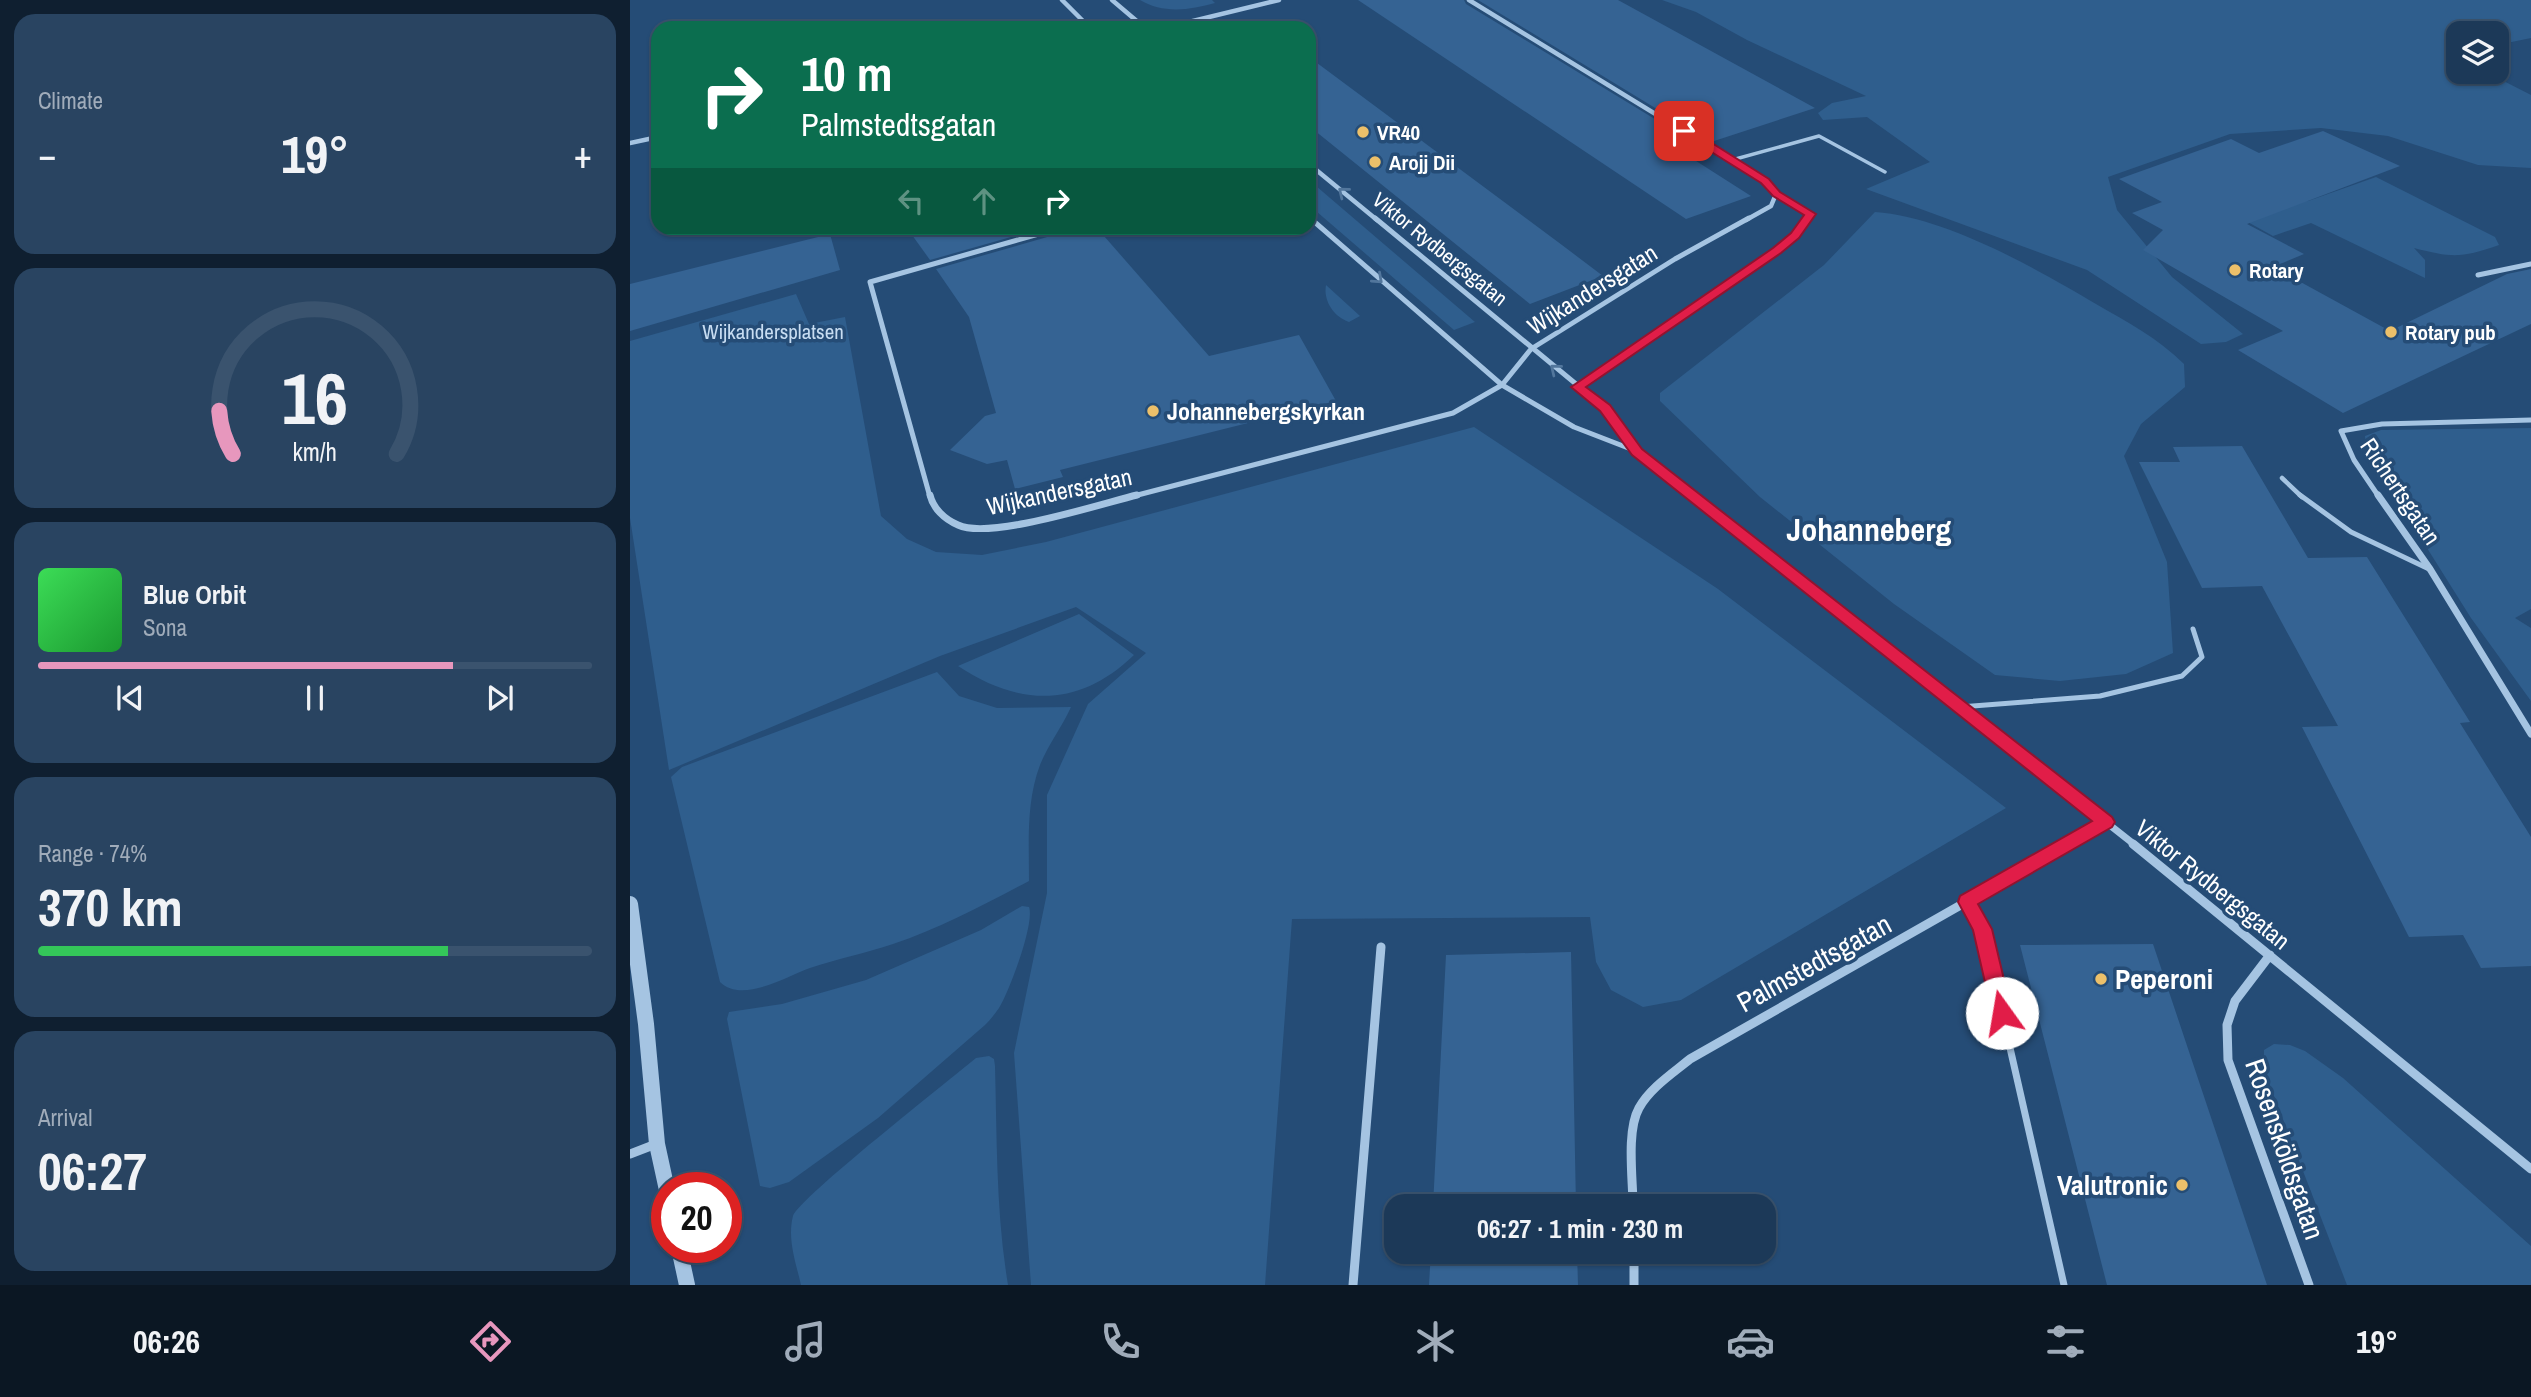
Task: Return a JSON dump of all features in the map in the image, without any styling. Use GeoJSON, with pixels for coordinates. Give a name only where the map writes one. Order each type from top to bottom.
{"type":"FeatureCollection","features":[{"type":"Feature","properties":{"kind":"street"},"geometry":{"type":"LineString","coordinates":[[1062,0],[1083,21]]}},
{"type":"Feature","properties":{"kind":"street"},"geometry":{"type":"LineString","coordinates":[[1112,0],[1137,21]]}},
{"type":"Feature","properties":{"kind":"street"},"geometry":{"type":"LineString","coordinates":[[1193,21],[1279,0]]}},
{"type":"Feature","properties":{"kind":"street"},"geometry":{"type":"LineString","coordinates":[[1469,0],[1732,160],[1765,181],[1776,194],[1810,214],[1795,236],[1777,250],[1577,387]]}},
{"type":"Feature","properties":{"kind":"street"},"geometry":{"type":"LineString","coordinates":[[630,143],[651,138]]}},
{"type":"Feature","properties":{"kind":"street","name":"Viktor Rydbergsgatan"},"geometry":{"type":"LineString","coordinates":[[1316,170],[1605,408],[1637,452],[2106,822],[2531,1169]]}},
{"type":"Feature","properties":{"kind":"street","name":"Wijkandersgatan"},"geometry":{"type":"LineString","coordinates":[[1035,235],[870,282],[933,507],[959,526],[995,528],[1055,516],[1453,413],[1502,385],[1531,349],[1675,259],[1771,205],[1776,194]]}},
{"type":"Feature","properties":{"kind":"street","name":"Viktor Rydbergsgatan"},"geometry":{"type":"LineString","coordinates":[[1316,223],[1502,385],[1574,427],[1637,452]]}},
{"type":"Feature","properties":{"kind":"street"},"geometry":{"type":"LineString","coordinates":[[2478,275],[2531,264]]}},
{"type":"Feature","properties":{"kind":"street","name":"Richertsgatan"},"geometry":{"type":"LineString","coordinates":[[2531,420],[2382,424],[2342,431],[2354,460],[2430,569],[2531,734]]}},
{"type":"Feature","properties":{"kind":"street","name":"Palmstedtsgatan"},"geometry":{"type":"LineString","coordinates":[[1633,1194],[1633,1144],[1638,1110],[1654,1091],[1690,1059],[2106,822]]}},
{"type":"Feature","properties":{"kind":"street"},"geometry":{"type":"LineString","coordinates":[[630,904],[646,1024],[657,1144],[663,1172]]}},
{"type":"Feature","properties":{"kind":"street"},"geometry":{"type":"LineString","coordinates":[[1353,1285],[1381,947]]}},
{"type":"Feature","properties":{"kind":"street","name":"Rosensköldsgatan"},"geometry":{"type":"LineString","coordinates":[[2270,955],[2235,1001],[2227,1026],[2228,1060],[2309,1285]]}},
{"type":"Feature","properties":{"kind":"street"},"geometry":{"type":"LineString","coordinates":[[630,1154],[657,1144]]}},
{"type":"Feature","properties":{"kind":"street"},"geometry":{"type":"LineString","coordinates":[[682,1263],[687,1285]]}},
{"type":"Feature","properties":{"kind":"street"},"geometry":{"type":"LineString","coordinates":[[1634,1264],[1634,1285]]}},
{"type":"Feature","properties":{"kind":"lane"},"geometry":{"type":"LineString","coordinates":[[1732,160],[1819,136],[1885,172]]}},
{"type":"Feature","properties":{"kind":"lane"},"geometry":{"type":"LineString","coordinates":[[2282,478],[2311,506],[2361,540],[2430,569]]}},
{"type":"Feature","properties":{"kind":"lane"},"geometry":{"type":"LineString","coordinates":[[1960,707],[2100,696],[2182,676],[2202,657],[2193,629]]}},
{"type":"Feature","properties":{"kind":"lane"},"geometry":{"type":"LineString","coordinates":[[1967,902],[1982,929],[1990,960],[2064,1285]]}},
{"type":"Feature","properties":{"kind":"green space"},"geometry":{"type":"Polygon","coordinates":[[[1140,0],[1212,0],[1215,3],[1167,9],[1140,0]]]}},
{"type":"Feature","properties":{"kind":"green space"},"geometry":{"type":"Polygon","coordinates":[[[1662,0],[2531,0],[2531,38],[2509,43],[2509,21],[2446,21],[2446,84],[2509,84],[2531,95],[2531,168],[2478,165],[2388,136],[2321,128],[2230,134],[2108,177],[2117,210],[2172,277],[2243,334],[2226,342],[2201,344],[2087,270],[1866,189],[1930,162],[1867,117],[1823,120],[1818,113],[1832,103],[1866,96],[1747,40],[1696,12],[1662,0]]]}},
{"type":"Feature","properties":{"kind":"green space"},"geometry":{"type":"Polygon","coordinates":[[[2376,177],[2495,237],[2499,245],[2457,255],[2414,248],[2425,260],[2425,278],[2311,223],[2273,236],[2219,206],[2308,201],[2376,177]]]}},
{"type":"Feature","properties":{"kind":"green space"},"geometry":{"type":"Polygon","coordinates":[[[1316,186],[1475,322],[1454,330],[1316,211],[1316,186]]]}},
{"type":"Feature","properties":{"kind":"green space"},"geometry":{"type":"Polygon","coordinates":[[[1875,212],[1931,223],[2018,260],[2142,331],[2184,364],[2185,387],[2141,424],[2124,456],[2167,562],[2173,653],[2126,674],[2060,681],[1995,675],[1894,604],[1760,497],[1660,401],[1660,393],[1824,265],[1875,212]]]}},
{"type":"Feature","properties":{"kind":"green space"},"geometry":{"type":"Polygon","coordinates":[[[1326,285],[1360,316],[1349,322],[1339,316],[1328,302],[1326,285]]]}},
{"type":"Feature","properties":{"kind":"green space","name":"Wijkandersplatsen"},"geometry":{"type":"Polygon","coordinates":[[[796,294],[809,324],[845,317],[881,516],[907,539],[936,552],[982,555],[1046,542],[1474,427],[1718,589],[2006,808],[1681,1000],[1643,1007],[1611,990],[1596,962],[1590,917],[1292,919],[1265,1285],[1031,1285],[1014,1053],[1047,893],[1047,795],[1088,704],[1146,653],[1076,607],[940,656],[669,770],[630,518],[630,341],[796,294]]]}},
{"type":"Feature","properties":{"kind":"green space"},"geometry":{"type":"Polygon","coordinates":[[[2531,428],[2531,609],[2515,618],[2531,628],[2531,701],[2471,618],[2366,451],[2365,436],[2381,430],[2531,428]]]}},
{"type":"Feature","properties":{"kind":"green space"},"geometry":{"type":"Polygon","coordinates":[[[1079,614],[1134,655],[1092,685],[1070,693],[1026,695],[1004,689],[958,666],[1079,614]]]}},
{"type":"Feature","properties":{"kind":"green space"},"geometry":{"type":"Polygon","coordinates":[[[937,672],[959,696],[997,708],[1071,707],[1043,758],[1032,793],[1029,881],[911,938],[810,968],[765,986],[740,990],[729,988],[720,982],[671,777],[682,767],[937,672]]]}},
{"type":"Feature","properties":{"kind":"green space"},"geometry":{"type":"Polygon","coordinates":[[[1022,906],[1029,907],[1030,915],[1025,942],[1003,1000],[987,1023],[878,1118],[789,1182],[770,1188],[760,1186],[727,1019],[729,1012],[782,1004],[866,980],[981,930],[1022,906]]]}},
{"type":"Feature","properties":{"kind":"green space"},"geometry":{"type":"Polygon","coordinates":[[[2274,1044],[2290,1045],[2305,1051],[2343,1078],[2531,1246],[2531,1285],[2347,1285],[2264,1070],[2264,1050],[2274,1044]]]}},
{"type":"Feature","properties":{"kind":"green space"},"geometry":{"type":"Polygon","coordinates":[[[989,1056],[994,1059],[995,1066],[999,1203],[1008,1285],[801,1285],[793,1251],[791,1225],[793,1216],[802,1205],[847,1164],[976,1058],[989,1056]]]}},
{"type":"Feature","properties":{"kind":"building"},"geometry":{"type":"Polygon","coordinates":[[[1358,0],[1464,0],[1466,4],[1699,146],[1682,152],[1751,196],[1686,219],[1358,0]]]}},
{"type":"Feature","properties":{"kind":"building"},"geometry":{"type":"Polygon","coordinates":[[[1478,0],[1618,0],[1815,108],[1711,142],[1478,0]]]}},
{"type":"Feature","properties":{"kind":"building"},"geometry":{"type":"Polygon","coordinates":[[[1316,62],[1603,276],[1530,304],[1316,132],[1316,62]]]}},
{"type":"Feature","properties":{"kind":"building","name":"Rotary"},"geometry":{"type":"Polygon","coordinates":[[[2323,131],[2400,166],[2247,224],[2304,254],[2273,267],[2390,331],[2507,274],[2531,269],[2531,324],[2343,413],[2238,350],[2283,331],[2143,250],[2163,230],[2132,213],[2162,202],[2119,179],[2231,139],[2259,153],[2323,131]]]}},
{"type":"Feature","properties":{"kind":"building"},"geometry":{"type":"Polygon","coordinates":[[[826,235],[830,235],[840,270],[630,331],[630,284],[826,235]]]}},
{"type":"Feature","properties":{"kind":"building"},"geometry":{"type":"Polygon","coordinates":[[[912,235],[1018,235],[930,260],[912,235]]]}},
{"type":"Feature","properties":{"kind":"building"},"geometry":{"type":"Polygon","coordinates":[[[1054,235],[1103,235],[1209,356],[1299,335],[1336,401],[1060,470],[1063,477],[1015,489],[1007,460],[987,464],[950,450],[985,416],[996,413],[969,317],[936,269],[1054,235]]]}},
{"type":"Feature","properties":{"kind":"building"},"geometry":{"type":"Polygon","coordinates":[[[2242,446],[2308,558],[2367,557],[2470,722],[2460,723],[2531,837],[2531,966],[2481,968],[2463,935],[2409,937],[2302,727],[2338,726],[2262,586],[2202,588],[2139,462],[2180,462],[2173,447],[2242,446]]]}},
{"type":"Feature","properties":{"kind":"building"},"geometry":{"type":"Polygon","coordinates":[[[2153,944],[2267,1285],[2107,1285],[2020,945],[2153,944]]]}},
{"type":"Feature","properties":{"kind":"building"},"geometry":{"type":"Polygon","coordinates":[[[1571,952],[1576,1194],[1434,1194],[1446,955],[1571,952]]]}},
{"type":"Feature","properties":{"kind":"building"},"geometry":{"type":"Polygon","coordinates":[[[1430,1264],[1577,1264],[1578,1285],[1429,1285],[1430,1264]]]}},
{"type":"Feature","properties":{"kind":"place","name":"VR40"},"geometry":{"type":"Point","coordinates":[1363,132]}},
{"type":"Feature","properties":{"kind":"place","name":"Arojj Dii"},"geometry":{"type":"Point","coordinates":[1375,162]}},
{"type":"Feature","properties":{"kind":"place","name":"Rotary"},"geometry":{"type":"Point","coordinates":[2235,270]}},
{"type":"Feature","properties":{"kind":"place","name":"Rotary pub"},"geometry":{"type":"Point","coordinates":[2391,332]}},
{"type":"Feature","properties":{"kind":"place","name":"Johannebergskyrkan"},"geometry":{"type":"Point","coordinates":[1153,411]}},
{"type":"Feature","properties":{"kind":"place","name":"Peperoni"},"geometry":{"type":"Point","coordinates":[2101,979]}},
{"type":"Feature","properties":{"kind":"place","name":"Valutronic"},"geometry":{"type":"Point","coordinates":[2182,1185]}},
{"type":"Feature","properties":{"kind":"district","name":"Johanneberg"},"geometry":{"type":"Point","coordinates":[1869,529]}},
{"type":"Feature","properties":{"kind":"route"},"geometry":{"type":"LineString","coordinates":[[1684,131],[1765,181],[1773,187],[1776,194],[1810,214],[1795,236],[1777,250],[1577,387],[1605,408],[1637,452],[2106,822],[1967,902],[1982,929],[2002,1013]]}}]}
